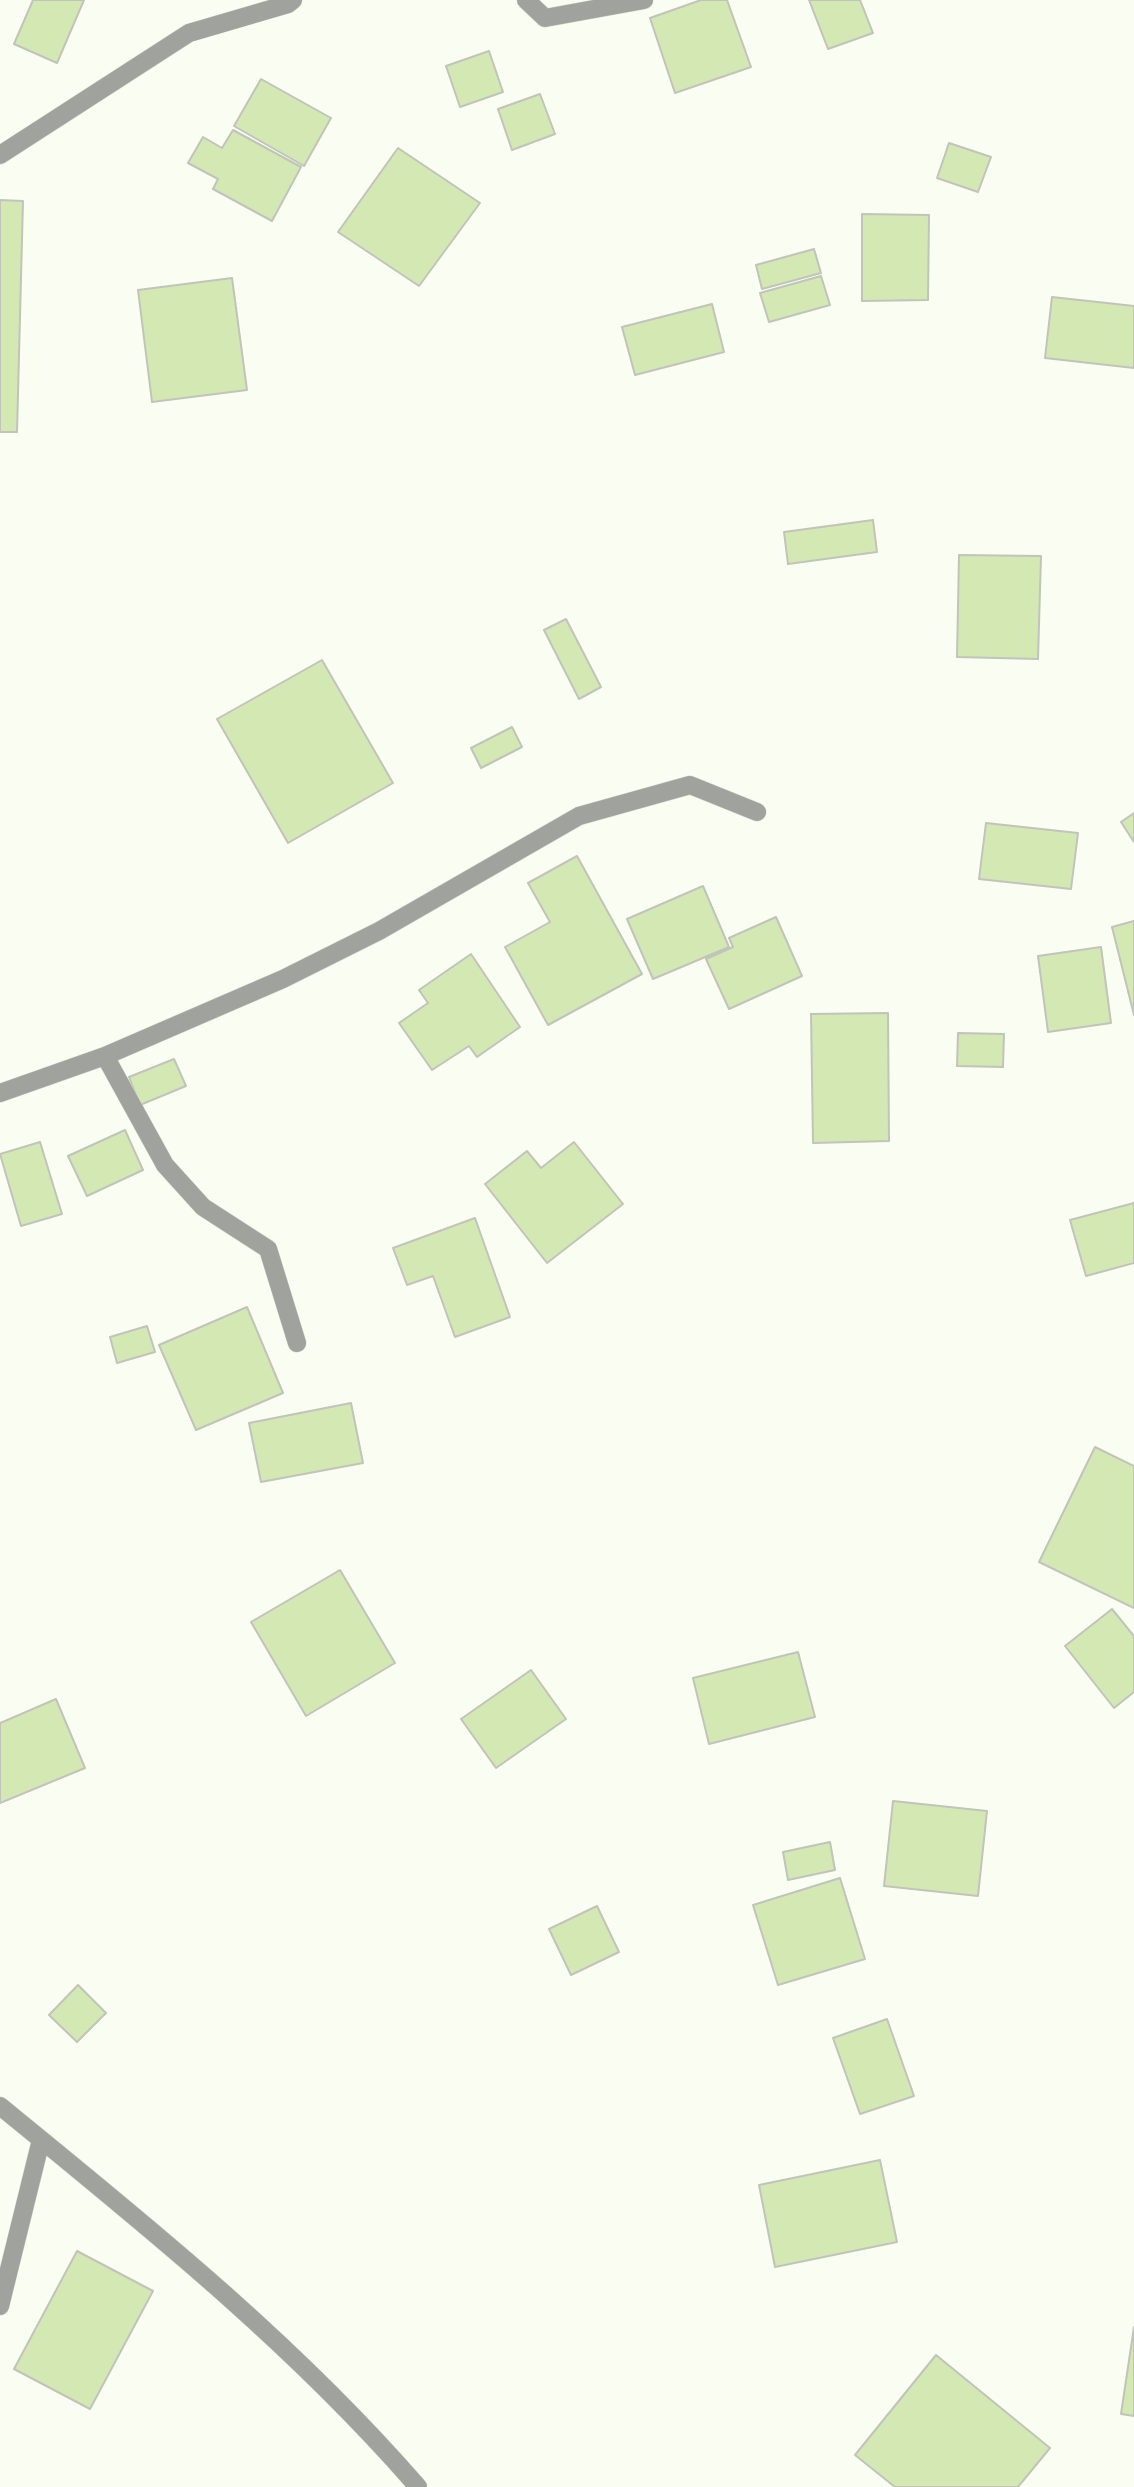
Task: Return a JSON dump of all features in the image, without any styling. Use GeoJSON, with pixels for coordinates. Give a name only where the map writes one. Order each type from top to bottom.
{"type":"FeatureCollection","features":[{"type":"Feature","properties":{"kind":"street"},"geometry":{"type":"LineString","coordinates":[[0,155],[189,33],[288,4],[293,0]]}},
{"type":"Feature","properties":{"kind":"street"},"geometry":{"type":"LineString","coordinates":[[526,0],[545,18],[643,0]]}},
{"type":"Feature","properties":{"kind":"street"},"geometry":{"type":"LineString","coordinates":[[0,1093],[105,1056],[283,979],[367,937],[579,816],[690,785],[757,812]]}},
{"type":"Feature","properties":{"kind":"street"},"geometry":{"type":"LineString","coordinates":[[105,1056],[166,1166],[203,1207],[268,1249],[297,1343]]}},
{"type":"Feature","properties":{"kind":"street"},"geometry":{"type":"LineString","coordinates":[[0,2106],[249,2315],[369,2431],[418,2487]]}},
{"type":"Feature","properties":{"kind":"street"},"geometry":{"type":"LineString","coordinates":[[0,2306],[41,2140]]}},
{"type":"Feature","properties":{"kind":"building"},"geometry":{"type":"Polygon","coordinates":[[[33,0],[84,0],[57,63],[14,44],[33,0]]]}},
{"type":"Feature","properties":{"kind":"building"},"geometry":{"type":"Polygon","coordinates":[[[701,0],[727,0],[751,67],[675,93],[650,18],[701,0]]]}},
{"type":"Feature","properties":{"kind":"building"},"geometry":{"type":"Polygon","coordinates":[[[809,0],[860,0],[873,33],[828,49],[809,0]]]}},
{"type":"Feature","properties":{"kind":"building"},"geometry":{"type":"Polygon","coordinates":[[[489,51],[503,92],[460,107],[446,66],[489,51]]]}},
{"type":"Feature","properties":{"kind":"building"},"geometry":{"type":"Polygon","coordinates":[[[261,79],[331,118],[304,166],[234,126],[261,79]]]}},
{"type":"Feature","properties":{"kind":"building"},"geometry":{"type":"Polygon","coordinates":[[[540,94],[555,134],[512,150],[498,109],[540,94]]]}},
{"type":"Feature","properties":{"kind":"building"},"geometry":{"type":"Polygon","coordinates":[[[233,130],[301,167],[272,221],[213,189],[218,179],[188,163],[203,137],[222,148],[233,130]]]}},
{"type":"Feature","properties":{"kind":"building"},"geometry":{"type":"Polygon","coordinates":[[[949,143],[991,157],[978,192],[937,178],[949,143]]]}},
{"type":"Feature","properties":{"kind":"building"},"geometry":{"type":"Polygon","coordinates":[[[398,148],[480,203],[419,286],[338,232],[398,148]]]}},
{"type":"Feature","properties":{"kind":"building"},"geometry":{"type":"Polygon","coordinates":[[[0,200],[23,201],[17,432],[0,432],[0,200]]]}},
{"type":"Feature","properties":{"kind":"building"},"geometry":{"type":"Polygon","coordinates":[[[862,214],[929,215],[928,300],[862,301],[862,214]]]}},
{"type":"Feature","properties":{"kind":"building"},"geometry":{"type":"Polygon","coordinates":[[[814,249],[821,273],[762,289],[756,265],[814,249]]]}},
{"type":"Feature","properties":{"kind":"building"},"geometry":{"type":"Polygon","coordinates":[[[821,276],[830,305],[769,322],[760,293],[821,276]]]}},
{"type":"Feature","properties":{"kind":"building"},"geometry":{"type":"Polygon","coordinates":[[[232,278],[247,390],[152,402],[138,290],[232,278]]]}},
{"type":"Feature","properties":{"kind":"building"},"geometry":{"type":"Polygon","coordinates":[[[1052,297],[1134,306],[1134,368],[1045,358],[1052,297]]]}},
{"type":"Feature","properties":{"kind":"building"},"geometry":{"type":"Polygon","coordinates":[[[712,304],[724,352],[635,375],[622,327],[712,304]]]}},
{"type":"Feature","properties":{"kind":"building"},"geometry":{"type":"Polygon","coordinates":[[[873,520],[877,552],[788,564],[784,532],[873,520]]]}},
{"type":"Feature","properties":{"kind":"building"},"geometry":{"type":"Polygon","coordinates":[[[959,555],[1041,556],[1038,659],[957,657],[959,555]]]}},
{"type":"Feature","properties":{"kind":"building"},"geometry":{"type":"Polygon","coordinates":[[[566,619],[601,687],[579,699],[544,630],[566,619]]]}},
{"type":"Feature","properties":{"kind":"building"},"geometry":{"type":"Polygon","coordinates":[[[322,660],[393,783],[288,843],[217,719],[322,660]]]}},
{"type":"Feature","properties":{"kind":"building"},"geometry":{"type":"Polygon","coordinates":[[[512,727],[522,747],[481,768],[471,748],[512,727]]]}},
{"type":"Feature","properties":{"kind":"building"},"geometry":{"type":"Polygon","coordinates":[[[1134,813],[1134,842],[1121,822],[1134,813]]]}},
{"type":"Feature","properties":{"kind":"building"},"geometry":{"type":"Polygon","coordinates":[[[986,823],[1078,833],[1071,889],[979,879],[986,823]]]}},
{"type":"Feature","properties":{"kind":"building"},"geometry":{"type":"Polygon","coordinates":[[[577,856],[642,974],[548,1025],[505,947],[550,922],[528,883],[577,856]]]}},
{"type":"Feature","properties":{"kind":"building"},"geometry":{"type":"Polygon","coordinates":[[[703,886],[729,947],[653,979],[627,919],[703,886]]]}},
{"type":"Feature","properties":{"kind":"building"},"geometry":{"type":"Polygon","coordinates":[[[776,917],[802,976],[729,1009],[706,959],[733,947],[729,938],[776,917]]]}},
{"type":"Feature","properties":{"kind":"building"},"geometry":{"type":"Polygon","coordinates":[[[1134,921],[1134,1015],[1112,927],[1134,921]]]}},
{"type":"Feature","properties":{"kind":"building"},"geometry":{"type":"Polygon","coordinates":[[[1101,947],[1111,1023],[1048,1032],[1038,956],[1101,947]]]}},
{"type":"Feature","properties":{"kind":"building"},"geometry":{"type":"Polygon","coordinates":[[[471,954],[520,1027],[477,1057],[469,1046],[432,1070],[399,1023],[428,1003],[419,990],[471,954]]]}},
{"type":"Feature","properties":{"kind":"building"},"geometry":{"type":"Polygon","coordinates":[[[888,1013],[889,1141],[813,1143],[811,1014],[888,1013]]]}},
{"type":"Feature","properties":{"kind":"building"},"geometry":{"type":"Polygon","coordinates":[[[958,1033],[1004,1034],[1003,1067],[957,1066],[958,1033]]]}},
{"type":"Feature","properties":{"kind":"building"},"geometry":{"type":"Polygon","coordinates":[[[174,1059],[186,1086],[140,1105],[129,1077],[174,1059]]]}},
{"type":"Feature","properties":{"kind":"building"},"geometry":{"type":"Polygon","coordinates":[[[125,1130],[143,1170],[87,1196],[68,1156],[125,1130]]]}},
{"type":"Feature","properties":{"kind":"building"},"geometry":{"type":"Polygon","coordinates":[[[40,1142],[62,1214],[21,1226],[0,1154],[40,1142]]]}},
{"type":"Feature","properties":{"kind":"building"},"geometry":{"type":"Polygon","coordinates":[[[574,1142],[623,1204],[547,1263],[485,1184],[527,1151],[541,1168],[574,1142]]]}},
{"type":"Feature","properties":{"kind":"building"},"geometry":{"type":"Polygon","coordinates":[[[1134,1203],[1134,1263],[1086,1276],[1070,1220],[1134,1203]]]}},
{"type":"Feature","properties":{"kind":"building"},"geometry":{"type":"Polygon","coordinates":[[[475,1218],[510,1317],[455,1337],[433,1276],[407,1285],[393,1248],[475,1218]]]}},
{"type":"Feature","properties":{"kind":"building"},"geometry":{"type":"Polygon","coordinates":[[[247,1307],[283,1393],[196,1430],[159,1345],[247,1307]]]}},
{"type":"Feature","properties":{"kind":"building"},"geometry":{"type":"Polygon","coordinates":[[[147,1326],[155,1352],[117,1363],[110,1337],[147,1326]]]}},
{"type":"Feature","properties":{"kind":"building"},"geometry":{"type":"Polygon","coordinates":[[[351,1403],[363,1463],[261,1482],[249,1423],[351,1403]]]}},
{"type":"Feature","properties":{"kind":"building"},"geometry":{"type":"Polygon","coordinates":[[[1095,1447],[1134,1466],[1134,1608],[1039,1562],[1095,1447]]]}},
{"type":"Feature","properties":{"kind":"building"},"geometry":{"type":"Polygon","coordinates":[[[340,1570],[395,1663],[306,1716],[251,1622],[340,1570]]]}},
{"type":"Feature","properties":{"kind":"building"},"geometry":{"type":"Polygon","coordinates":[[[1112,1609],[1134,1636],[1134,1692],[1114,1708],[1065,1646],[1112,1609]]]}},
{"type":"Feature","properties":{"kind":"building"},"geometry":{"type":"Polygon","coordinates":[[[798,1652],[815,1717],[709,1744],[693,1678],[798,1652]]]}},
{"type":"Feature","properties":{"kind":"building"},"geometry":{"type":"Polygon","coordinates":[[[531,1670],[566,1719],[496,1768],[461,1719],[531,1670]]]}},
{"type":"Feature","properties":{"kind":"building"},"geometry":{"type":"Polygon","coordinates":[[[56,1699],[85,1768],[0,1803],[0,1723],[56,1699]]]}},
{"type":"Feature","properties":{"kind":"building"},"geometry":{"type":"Polygon","coordinates":[[[893,1801],[987,1811],[978,1896],[884,1886],[893,1801]]]}},
{"type":"Feature","properties":{"kind":"building"},"geometry":{"type":"Polygon","coordinates":[[[830,1842],[835,1870],[788,1880],[783,1852],[830,1842]]]}},
{"type":"Feature","properties":{"kind":"building"},"geometry":{"type":"Polygon","coordinates":[[[840,1878],[865,1959],[778,1985],[753,1905],[840,1878]]]}},
{"type":"Feature","properties":{"kind":"building"},"geometry":{"type":"Polygon","coordinates":[[[597,1906],[619,1952],[571,1975],[549,1929],[597,1906]]]}},
{"type":"Feature","properties":{"kind":"building"},"geometry":{"type":"Polygon","coordinates":[[[78,1985],[106,2013],[77,2042],[49,2015],[78,1985]]]}},
{"type":"Feature","properties":{"kind":"building"},"geometry":{"type":"Polygon","coordinates":[[[887,2019],[914,2096],[860,2114],[833,2038],[887,2019]]]}},
{"type":"Feature","properties":{"kind":"building"},"geometry":{"type":"Polygon","coordinates":[[[880,2160],[897,2242],[775,2267],[759,2185],[880,2160]]]}},
{"type":"Feature","properties":{"kind":"building"},"geometry":{"type":"Polygon","coordinates":[[[77,2251],[153,2291],[90,2409],[14,2369],[77,2251]]]}},
{"type":"Feature","properties":{"kind":"building"},"geometry":{"type":"Polygon","coordinates":[[[1134,2327],[1134,2416],[1121,2414],[1134,2327]]]}},
{"type":"Feature","properties":{"kind":"building"},"geometry":{"type":"Polygon","coordinates":[[[936,2355],[1050,2448],[1018,2487],[895,2487],[855,2455],[936,2355]]]}}]}
